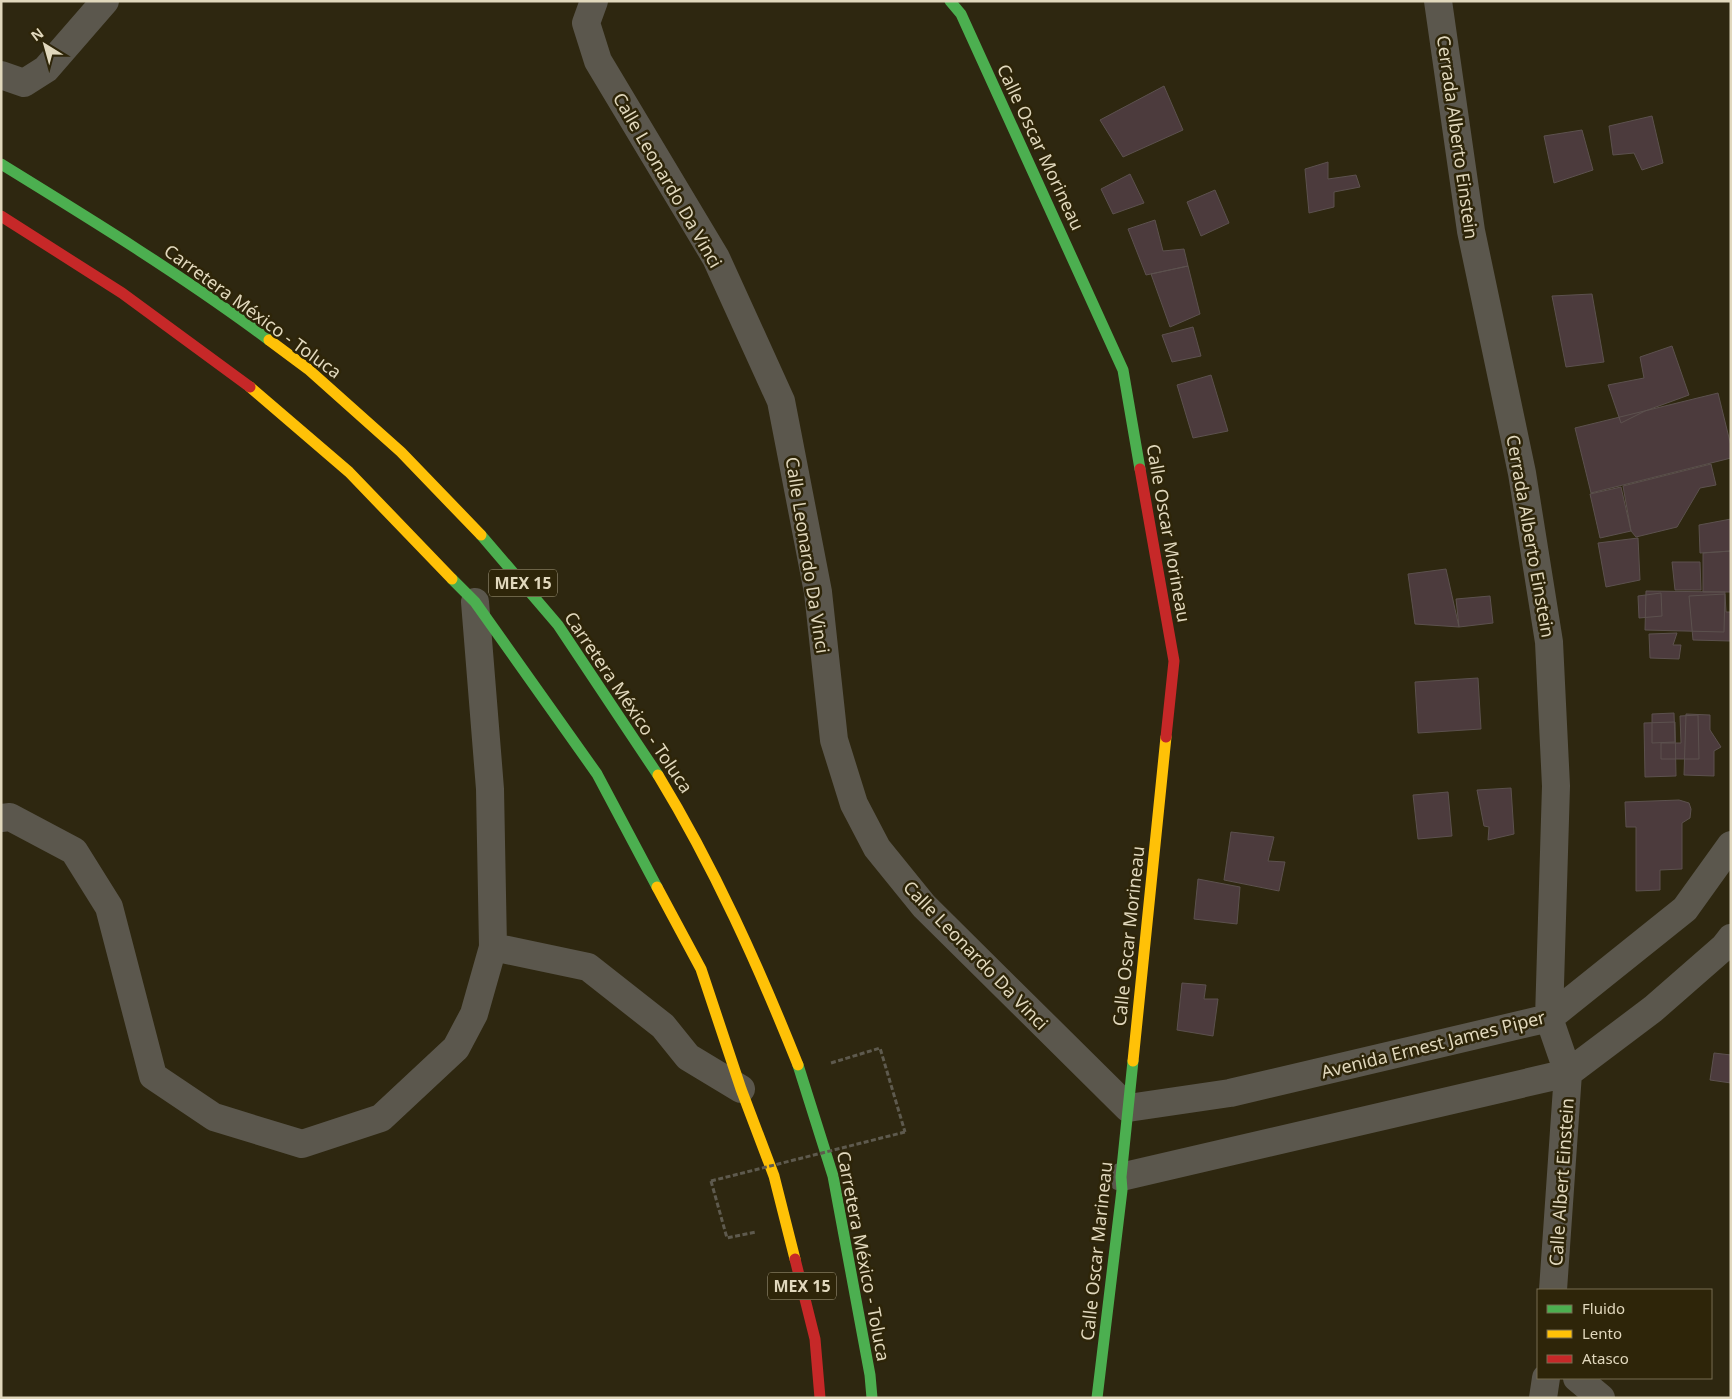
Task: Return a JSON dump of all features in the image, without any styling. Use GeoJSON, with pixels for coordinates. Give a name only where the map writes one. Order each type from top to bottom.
{"type":"FeatureCollection","features":[{"type":"Feature","properties":{"kind":"main road","name":"Calle Oscar Morineau"},"geometry":{"type":"LineString","coordinates":[[950,1],[961,14],[1123,370],[1174,661],[1128,1108]]}},
{"type":"Feature","properties":{"kind":"main road","name":"Carretera México - Toluca"},"geometry":{"type":"LineString","coordinates":[[1,164],[131,244],[227,309],[308,369],[402,452],[474,526],[558,625],[643,751],[686,821],[731,909],[770,993],[802,1072],[833,1176],[868,1366],[872,1398]]}},
{"type":"Feature","properties":{"kind":"main road","name":"MEX 15"},"geometry":{"type":"LineString","coordinates":[[1,216],[122,293],[256,391],[349,472],[435,563],[475,602],[597,774],[701,969],[740,1089],[774,1176],[815,1339],[820,1398]]}},
{"type":"Feature","properties":{"kind":"main road","name":"Calle Oscar Marineau"},"geometry":{"type":"LineString","coordinates":[[1097,1398],[1122,1190],[1121,1177],[1128,1108]]}},
{"type":"Feature","properties":{"kind":"street"},"geometry":{"type":"LineString","coordinates":[[13,79],[46,69],[105,1]]}},
{"type":"Feature","properties":{"kind":"street","name":"Calle Leonardo Da Vinci"},"geometry":{"type":"LineString","coordinates":[[594,1],[586,23],[598,61],[716,258],[781,401],[818,592],[834,740],[854,804],[877,848],[924,906],[1128,1108]]}},
{"type":"Feature","properties":{"kind":"street","name":"Cerrada Alberto Einstein"},"geometry":{"type":"LineString","coordinates":[[1438,1],[1471,231],[1522,473],[1549,642],[1556,786],[1549,1018],[1568,1073]]}},
{"type":"Feature","properties":{"kind":"street"},"geometry":{"type":"LineString","coordinates":[[1,818],[10,817],[74,851],[109,908],[153,1076],[214,1117],[302,1144],[381,1118],[456,1048],[474,1014],[493,947],[490,789],[475,602]]}},
{"type":"Feature","properties":{"kind":"street","name":"Avenida Ernest James Piper"},"geometry":{"type":"LineString","coordinates":[[1128,1108],[1230,1093],[1549,1018],[1685,909],[1731,845]]}},
{"type":"Feature","properties":{"kind":"street"},"geometry":{"type":"LineString","coordinates":[[1121,1177],[1568,1073],[1653,1009],[1724,947],[1731,938]]}},
{"type":"Feature","properties":{"kind":"street"},"geometry":{"type":"LineString","coordinates":[[493,947],[588,967],[662,1026],[688,1057],[740,1089]]}},
{"type":"Feature","properties":{"kind":"street","name":"Calle Albert Einstein"},"geometry":{"type":"LineString","coordinates":[[1553,1289],[1568,1073]]}},
{"type":"Feature","properties":{"kind":"street"},"geometry":{"type":"LineString","coordinates":[[1543,1398],[1546,1379]]}},
{"type":"Feature","properties":{"kind":"street"},"geometry":{"type":"LineString","coordinates":[[1578,1379],[1601,1398]]}},
{"type":"Feature","properties":{"kind":"path"},"geometry":{"type":"LineString","coordinates":[[727,1238],[711,1181],[905,1132],[880,1048],[802,1072]]}},
{"type":"Feature","properties":{"kind":"building"},"geometry":{"type":"Polygon","coordinates":[[[1164,86],[1183,130],[1123,157],[1100,120],[1164,86]]]}},
{"type":"Feature","properties":{"kind":"building"},"geometry":{"type":"Polygon","coordinates":[[[1652,116],[1663,163],[1642,170],[1634,153],[1613,155],[1609,126],[1652,116]]]}},
{"type":"Feature","properties":{"kind":"building"},"geometry":{"type":"Polygon","coordinates":[[[1582,130],[1593,170],[1554,183],[1544,136],[1582,130]]]}},
{"type":"Feature","properties":{"kind":"building"},"geometry":{"type":"Polygon","coordinates":[[[1328,162],[1328,179],[1356,175],[1360,187],[1334,192],[1334,207],[1309,213],[1305,169],[1328,162]]]}},
{"type":"Feature","properties":{"kind":"building"},"geometry":{"type":"Polygon","coordinates":[[[1130,174],[1144,203],[1113,214],[1101,189],[1130,174]]]}},
{"type":"Feature","properties":{"kind":"building"},"geometry":{"type":"Polygon","coordinates":[[[1215,190],[1229,223],[1201,236],[1187,202],[1215,190]]]}},
{"type":"Feature","properties":{"kind":"building"},"geometry":{"type":"Polygon","coordinates":[[[1155,220],[1163,251],[1184,249],[1188,266],[1146,275],[1128,229],[1155,220]]]}},
{"type":"Feature","properties":{"kind":"building"},"geometry":{"type":"Polygon","coordinates":[[[1188,266],[1200,314],[1170,327],[1151,274],[1188,266]]]}},
{"type":"Feature","properties":{"kind":"building"},"geometry":{"type":"Polygon","coordinates":[[[1592,294],[1604,362],[1566,367],[1552,296],[1592,294]]]}},
{"type":"Feature","properties":{"kind":"building"},"geometry":{"type":"Polygon","coordinates":[[[1193,327],[1201,356],[1172,362],[1162,335],[1193,327]]]}},
{"type":"Feature","properties":{"kind":"building"},"geometry":{"type":"Polygon","coordinates":[[[1672,346],[1689,395],[1645,411],[1621,423],[1608,385],[1644,378],[1640,357],[1672,346]]]}},
{"type":"Feature","properties":{"kind":"building"},"geometry":{"type":"Polygon","coordinates":[[[1211,375],[1228,431],[1193,438],[1177,385],[1211,375]]]}},
{"type":"Feature","properties":{"kind":"building"},"geometry":{"type":"Polygon","coordinates":[[[1718,393],[1731,446],[1731,458],[1591,493],[1575,428],[1718,393]]]}},
{"type":"Feature","properties":{"kind":"building"},"geometry":{"type":"Polygon","coordinates":[[[1711,464],[1716,485],[1700,488],[1677,527],[1636,537],[1631,531],[1623,486],[1711,464]]]}},
{"type":"Feature","properties":{"kind":"building"},"geometry":{"type":"Polygon","coordinates":[[[1621,487],[1631,531],[1600,538],[1590,494],[1621,487]]]}},
{"type":"Feature","properties":{"kind":"building"},"geometry":{"type":"Polygon","coordinates":[[[1731,519],[1731,551],[1700,553],[1699,525],[1731,519]]]}},
{"type":"Feature","properties":{"kind":"building"},"geometry":{"type":"Polygon","coordinates":[[[1638,538],[1640,580],[1606,587],[1598,543],[1638,538]]]}},
{"type":"Feature","properties":{"kind":"building"},"geometry":{"type":"Polygon","coordinates":[[[1731,551],[1731,592],[1703,592],[1703,553],[1731,551]]]}},
{"type":"Feature","properties":{"kind":"building"},"geometry":{"type":"Polygon","coordinates":[[[1672,562],[1700,562],[1701,590],[1675,590],[1672,562]]]}},
{"type":"Feature","properties":{"kind":"building"},"geometry":{"type":"Polygon","coordinates":[[[1446,569],[1459,627],[1415,624],[1408,574],[1446,569]]]}},
{"type":"Feature","properties":{"kind":"building"},"geometry":{"type":"Polygon","coordinates":[[[1646,591],[1725,592],[1724,632],[1645,630],[1646,591]]]}},
{"type":"Feature","properties":{"kind":"building"},"geometry":{"type":"Polygon","coordinates":[[[1661,593],[1662,616],[1639,618],[1638,596],[1661,593]]]}},
{"type":"Feature","properties":{"kind":"building"},"geometry":{"type":"Polygon","coordinates":[[[1725,594],[1726,612],[1731,612],[1731,641],[1693,640],[1689,596],[1725,594]]]}},
{"type":"Feature","properties":{"kind":"building"},"geometry":{"type":"Polygon","coordinates":[[[1490,596],[1493,623],[1459,627],[1456,599],[1490,596]]]}},
{"type":"Feature","properties":{"kind":"building"},"geometry":{"type":"Polygon","coordinates":[[[1677,633],[1673,645],[1681,645],[1679,659],[1650,658],[1649,634],[1677,633]]]}},
{"type":"Feature","properties":{"kind":"building"},"geometry":{"type":"Polygon","coordinates":[[[1478,678],[1481,729],[1418,733],[1415,682],[1478,678]]]}},
{"type":"Feature","properties":{"kind":"building"},"geometry":{"type":"Polygon","coordinates":[[[1674,713],[1675,742],[1652,743],[1652,714],[1674,713]]]}},
{"type":"Feature","properties":{"kind":"building"},"geometry":{"type":"Polygon","coordinates":[[[1686,714],[1710,715],[1710,730],[1721,747],[1714,751],[1714,776],[1684,775],[1686,714]]]}},
{"type":"Feature","properties":{"kind":"building"},"geometry":{"type":"Polygon","coordinates":[[[1698,715],[1699,759],[1661,759],[1661,743],[1681,743],[1680,716],[1698,715]]]}},
{"type":"Feature","properties":{"kind":"building"},"geometry":{"type":"Polygon","coordinates":[[[1675,722],[1676,776],[1645,777],[1644,723],[1675,722]]]}},
{"type":"Feature","properties":{"kind":"building"},"geometry":{"type":"Polygon","coordinates":[[[1511,788],[1514,834],[1488,840],[1489,827],[1484,826],[1477,790],[1511,788]]]}},
{"type":"Feature","properties":{"kind":"building"},"geometry":{"type":"Polygon","coordinates":[[[1448,792],[1452,836],[1418,839],[1413,795],[1448,792]]]}},
{"type":"Feature","properties":{"kind":"building"},"geometry":{"type":"Polygon","coordinates":[[[1679,800],[1689,803],[1691,809],[1690,818],[1682,823],[1682,869],[1660,870],[1660,890],[1636,891],[1636,827],[1626,827],[1625,802],[1679,800]]]}},
{"type":"Feature","properties":{"kind":"building"},"geometry":{"type":"Polygon","coordinates":[[[1231,832],[1274,837],[1268,861],[1285,862],[1279,891],[1224,880],[1231,832]]]}},
{"type":"Feature","properties":{"kind":"building"},"geometry":{"type":"Polygon","coordinates":[[[1198,879],[1240,887],[1237,924],[1194,919],[1198,879]]]}},
{"type":"Feature","properties":{"kind":"building"},"geometry":{"type":"Polygon","coordinates":[[[1182,983],[1206,985],[1204,999],[1218,999],[1213,1036],[1177,1030],[1182,983]]]}},
{"type":"Feature","properties":{"kind":"building"},"geometry":{"type":"Polygon","coordinates":[[[1714,1053],[1731,1055],[1731,1083],[1710,1080],[1714,1053]]]}},
{"type":"Feature","properties":{"kind":"traffic: fast"},"geometry":{"type":"LineString","coordinates":[[950,1],[961,14],[1123,370],[1140,469]]}},
{"type":"Feature","properties":{"kind":"traffic: fast"},"geometry":{"type":"LineString","coordinates":[[1,164],[103,227],[237,316],[269,340]]}},
{"type":"Feature","properties":{"kind":"traffic: fast"},"geometry":{"type":"LineString","coordinates":[[481,535],[558,625],[658,775]]}},
{"type":"Feature","properties":{"kind":"traffic: fast"},"geometry":{"type":"LineString","coordinates":[[452,579],[475,602],[597,774],[657,887]]}},
{"type":"Feature","properties":{"kind":"traffic: fast"},"geometry":{"type":"LineString","coordinates":[[1097,1398],[1122,1190],[1121,1177],[1133,1061]]}},
{"type":"Feature","properties":{"kind":"traffic: fast"},"geometry":{"type":"LineString","coordinates":[[798,1065],[833,1176],[870,1375],[872,1398]]}},
{"type":"Feature","properties":{"kind":"traffic: slow"},"geometry":{"type":"LineString","coordinates":[[269,340],[308,369],[401,452],[481,535]]}},
{"type":"Feature","properties":{"kind":"traffic: slow"},"geometry":{"type":"LineString","coordinates":[[250,387],[349,472],[452,579]]}},
{"type":"Feature","properties":{"kind":"traffic: slow"},"geometry":{"type":"LineString","coordinates":[[1133,1061],[1166,737]]}},
{"type":"Feature","properties":{"kind":"traffic: slow"},"geometry":{"type":"LineString","coordinates":[[658,775],[698,845],[734,917],[798,1065]]}},
{"type":"Feature","properties":{"kind":"traffic: slow"},"geometry":{"type":"LineString","coordinates":[[657,887],[701,969],[741,1089],[774,1176],[795,1259]]}},
{"type":"Feature","properties":{"kind":"traffic: jam"},"geometry":{"type":"LineString","coordinates":[[1,216],[122,293],[250,387]]}},
{"type":"Feature","properties":{"kind":"traffic: jam"},"geometry":{"type":"LineString","coordinates":[[1140,469],[1174,661],[1166,737]]}},
{"type":"Feature","properties":{"kind":"traffic: jam"},"geometry":{"type":"LineString","coordinates":[[795,1259],[815,1339],[820,1398]]}}]}
